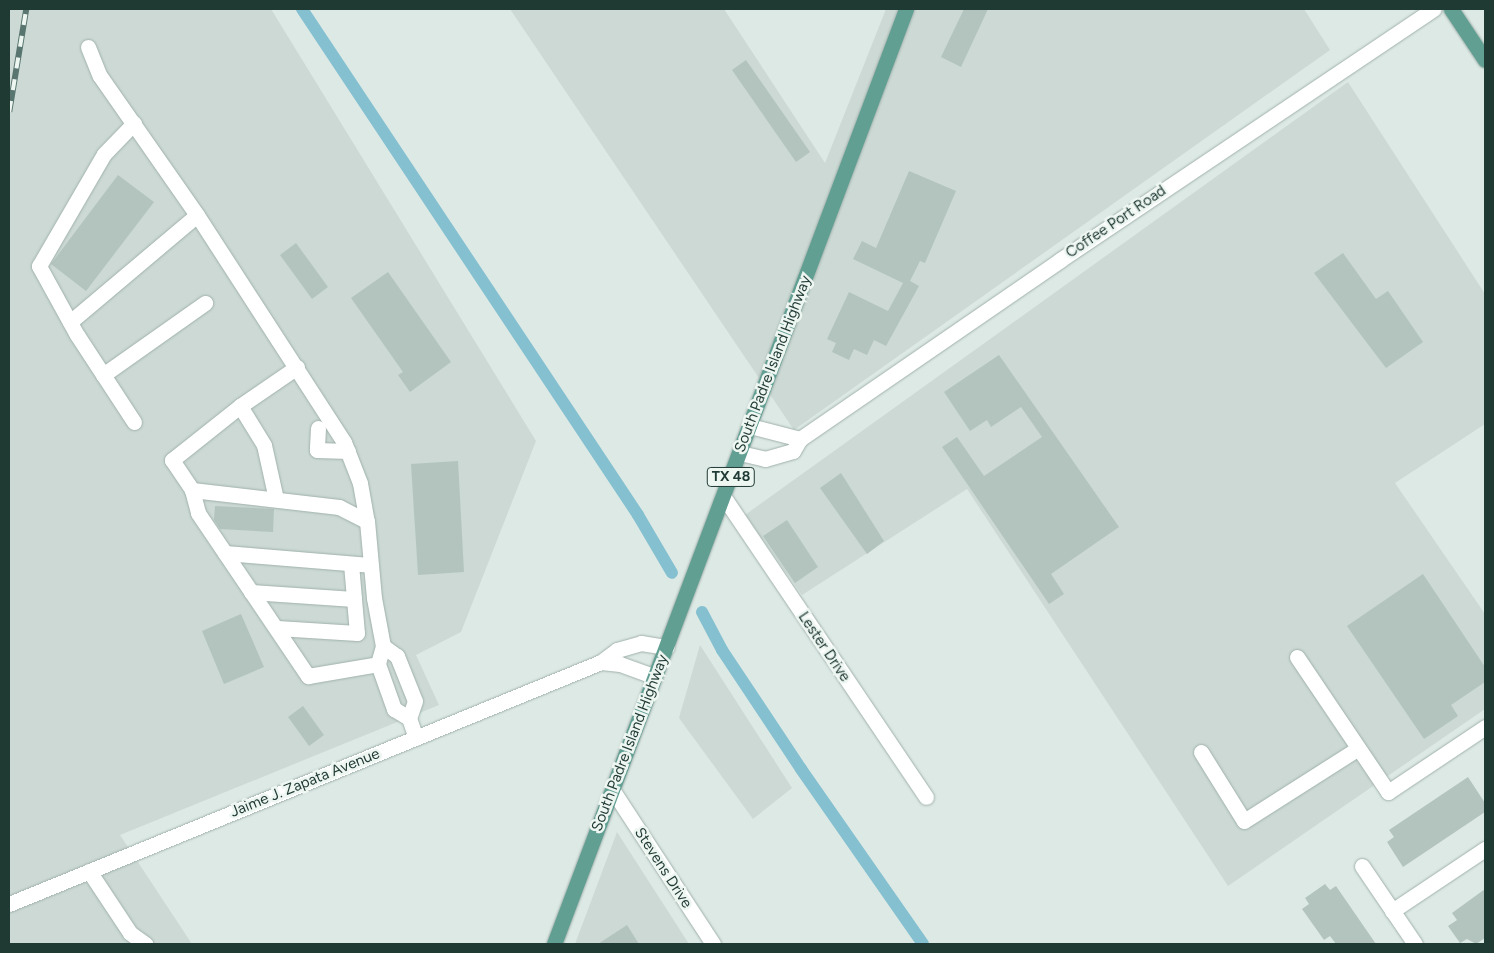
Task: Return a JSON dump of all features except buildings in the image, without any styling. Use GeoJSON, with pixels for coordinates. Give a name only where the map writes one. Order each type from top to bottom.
{"type":"FeatureCollection","features":[{"type":"Feature","properties":{"kind":"main road","name":"South Padre Island Highway"},"geometry":{"type":"LineString","coordinates":[[554,944],[906,9]]}},
{"type":"Feature","properties":{"kind":"main road"},"geometry":{"type":"LineString","coordinates":[[1451,9],[1485,60]]}},
{"type":"Feature","properties":{"kind":"street","name":"Coffee Port Road"},"geometry":{"type":"LineString","coordinates":[[740,453],[778,457],[793,451],[800,439],[1434,9]]}},
{"type":"Feature","properties":{"kind":"street"},"geometry":{"type":"LineString","coordinates":[[88,47],[100,76],[197,214],[297,367],[348,451],[367,521],[370,565],[383,646],[378,664],[394,709],[409,718]]}},
{"type":"Feature","properties":{"kind":"street"},"geometry":{"type":"LineString","coordinates":[[134,123],[104,154],[39,266],[70,322],[134,422]]}},
{"type":"Feature","properties":{"kind":"street"},"geometry":{"type":"LineString","coordinates":[[70,322],[197,214]]}},
{"type":"Feature","properties":{"kind":"street"},"geometry":{"type":"LineString","coordinates":[[103,375],[205,303]]}},
{"type":"Feature","properties":{"kind":"street"},"geometry":{"type":"LineString","coordinates":[[297,367],[240,406],[172,460],[192,490],[198,513],[308,676],[378,664]]}},
{"type":"Feature","properties":{"kind":"street"},"geometry":{"type":"LineString","coordinates":[[240,406],[264,445],[276,500]]}},
{"type":"Feature","properties":{"kind":"street"},"geometry":{"type":"LineString","coordinates":[[750,426],[800,439]]}},
{"type":"Feature","properties":{"kind":"street"},"geometry":{"type":"LineString","coordinates":[[318,428],[318,450],[348,451]]}},
{"type":"Feature","properties":{"kind":"street"},"geometry":{"type":"LineString","coordinates":[[192,490],[338,507],[367,521]]}},
{"type":"Feature","properties":{"kind":"street","name":"Lester Drive"},"geometry":{"type":"LineString","coordinates":[[723,496],[926,797]]}},
{"type":"Feature","properties":{"kind":"street"},"geometry":{"type":"LineString","coordinates":[[225,553],[370,565]]}},
{"type":"Feature","properties":{"kind":"street"},"geometry":{"type":"LineString","coordinates":[[277,628],[357,633],[351,564]]}},
{"type":"Feature","properties":{"kind":"street"},"geometry":{"type":"LineString","coordinates":[[251,592],[354,598]]}},
{"type":"Feature","properties":{"kind":"street","name":"Jaime J. Zapata Avenue"},"geometry":{"type":"LineString","coordinates":[[9,904],[601,662],[617,650],[641,642],[667,647]]}},
{"type":"Feature","properties":{"kind":"street"},"geometry":{"type":"LineString","coordinates":[[383,646],[397,656],[415,701],[409,718],[416,738]]}},
{"type":"Feature","properties":{"kind":"street"},"geometry":{"type":"LineString","coordinates":[[1297,658],[1388,792],[1485,727]]}},
{"type":"Feature","properties":{"kind":"street"},"geometry":{"type":"LineString","coordinates":[[601,662],[620,664],[655,677]]}},
{"type":"Feature","properties":{"kind":"street"},"geometry":{"type":"LineString","coordinates":[[1201,752],[1244,821],[1357,749]]}},
{"type":"Feature","properties":{"kind":"street","name":"Stevens Drive"},"geometry":{"type":"LineString","coordinates":[[613,791],[713,944]]}},
{"type":"Feature","properties":{"kind":"street"},"geometry":{"type":"LineString","coordinates":[[1392,911],[1485,849]]}},
{"type":"Feature","properties":{"kind":"street"},"geometry":{"type":"LineString","coordinates":[[1362,866],[1415,944]]}},
{"type":"Feature","properties":{"kind":"street"},"geometry":{"type":"LineString","coordinates":[[89,871],[130,933],[145,944]]}},
{"type":"Feature","properties":{"kind":"shaded area"},"geometry":{"type":"Polygon","coordinates":[[[9,9],[271,9],[536,441],[461,632],[416,655],[439,705],[120,835],[192,944],[9,944],[9,9]]]}},
{"type":"Feature","properties":{"kind":"shaded area"},"geometry":{"type":"Polygon","coordinates":[[[510,9],[724,9],[825,163],[886,9],[1304,9],[1330,50],[794,430],[510,9]]]}},
{"type":"Feature","properties":{"kind":"shaded area"},"geometry":{"type":"Polygon","coordinates":[[[1348,82],[1485,294],[1485,424],[1395,483],[1485,614],[1485,709],[1228,886],[967,489],[802,595],[745,515],[1348,82]]]}},
{"type":"Feature","properties":{"kind":"shaded area"},"geometry":{"type":"Polygon","coordinates":[[[700,645],[792,788],[753,819],[679,718],[700,645]]]}},
{"type":"Feature","properties":{"kind":"shaded area"},"geometry":{"type":"Polygon","coordinates":[[[617,832],[689,944],[575,944],[617,832]]]}},
{"type":"Feature","properties":{"kind":"waterway"},"geometry":{"type":"LineString","coordinates":[[302,9],[638,515],[672,573]]}},
{"type":"Feature","properties":{"kind":"waterway"},"geometry":{"type":"LineString","coordinates":[[702,612],[722,650],[801,769],[923,944]]}},
{"type":"Feature","properties":{"kind":"railway"},"geometry":{"type":"LineString","coordinates":[[9,112],[26,9]]}}]}
